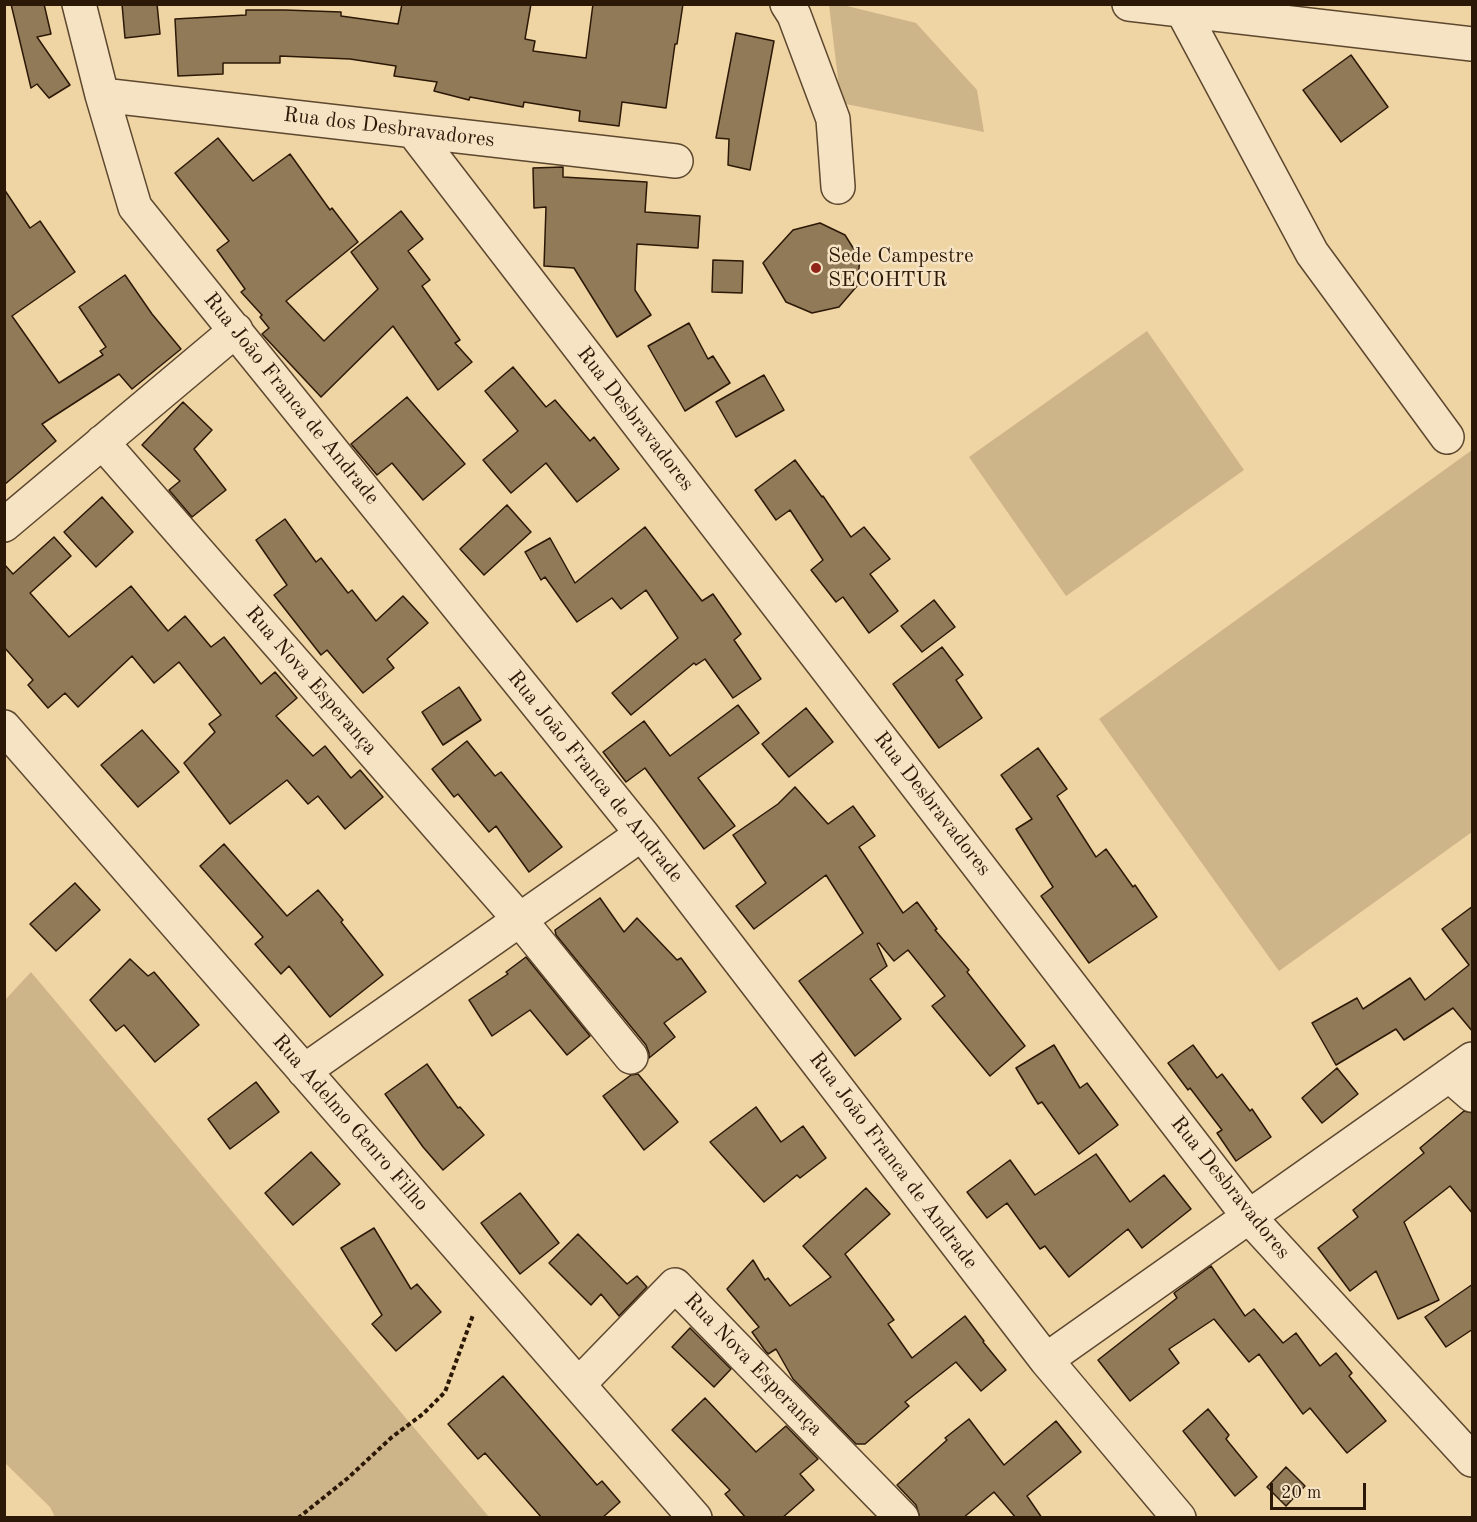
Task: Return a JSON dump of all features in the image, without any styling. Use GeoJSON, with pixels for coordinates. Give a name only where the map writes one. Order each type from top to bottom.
{"type":"FeatureCollection","features":[{"type":"Feature","properties":{"kind":"street","name":"Rua João Franca de Andrade"},"geometry":{"type":"LineString","coordinates":[[79,4],[102,95],[135,207],[642,834],[1046,1360],[1179,1518]]}},
{"type":"Feature","properties":{"kind":"street"},"geometry":{"type":"LineString","coordinates":[[787,4],[794,15],[833,119],[838,187]]}},
{"type":"Feature","properties":{"kind":"street"},"geometry":{"type":"LineString","coordinates":[[1129,4],[1473,44]]}},
{"type":"Feature","properties":{"kind":"street"},"geometry":{"type":"LineString","coordinates":[[1183,12],[1312,254],[1447,437]]}},
{"type":"Feature","properties":{"kind":"street","name":"Rua dos Desbravadores"},"geometry":{"type":"LineString","coordinates":[[102,95],[676,161]]}},
{"type":"Feature","properties":{"kind":"street","name":"Rua Desbravadores"},"geometry":{"type":"LineString","coordinates":[[413,131],[1249,1216],[1473,1460]]}},
{"type":"Feature","properties":{"kind":"street"},"geometry":{"type":"LineString","coordinates":[[4,525],[236,330]]}},
{"type":"Feature","properties":{"kind":"street","name":"Rua Nova Esperança"},"geometry":{"type":"LineString","coordinates":[[102,442],[520,920],[631,1057]]}},
{"type":"Feature","properties":{"kind":"street","name":"Rua Adelmo Genro Filho"},"geometry":{"type":"LineString","coordinates":[[4,727],[695,1518]]}},
{"type":"Feature","properties":{"kind":"street"},"geometry":{"type":"LineString","coordinates":[[304,1071],[642,834]]}},
{"type":"Feature","properties":{"kind":"street"},"geometry":{"type":"LineString","coordinates":[[1046,1360],[1249,1216],[1465,1076]]}},
{"type":"Feature","properties":{"kind":"street","name":"Rua Nova Esperança"},"geometry":{"type":"LineString","coordinates":[[579,1384],[675,1285],[902,1518]]}},
{"type":"Feature","properties":{"kind":"path"},"geometry":{"type":"LineString","coordinates":[[298,1518],[348,1478],[392,1437],[423,1414],[445,1392],[487,1279]]}},
{"type":"Feature","properties":{"kind":"shaded area"},"geometry":{"type":"Polygon","coordinates":[[[829,5],[843,5],[916,23],[977,90],[984,132],[841,103],[829,5]]]}},
{"type":"Feature","properties":{"kind":"shaded area"},"geometry":{"type":"Polygon","coordinates":[[[1147,331],[1244,470],[1066,596],[969,457],[1147,331]]]}},
{"type":"Feature","properties":{"kind":"shaded area"},"geometry":{"type":"Polygon","coordinates":[[[1472,450],[1472,832],[1279,971],[1099,719],[1472,450]]]}},
{"type":"Feature","properties":{"kind":"shaded area"},"geometry":{"type":"Polygon","coordinates":[[[31,972],[489,1517],[55,1517],[50,1507],[5,1463],[5,1000],[31,972]]]}},
{"type":"Feature","properties":{"kind":"building"},"geometry":{"type":"Polygon","coordinates":[[[11,4],[44,4],[51,34],[37,37],[70,85],[49,98],[37,84],[31,88],[11,4]]]}},
{"type":"Feature","properties":{"kind":"building"},"geometry":{"type":"Polygon","coordinates":[[[122,4],[157,4],[160,34],[125,38],[122,4]]]}},
{"type":"Feature","properties":{"kind":"building"},"geometry":{"type":"Polygon","coordinates":[[[402,4],[531,4],[525,39],[535,41],[533,51],[586,58],[593,4],[683,4],[666,108],[622,102],[619,126],[579,121],[580,111],[524,102],[523,107],[470,97],[469,100],[434,91],[437,82],[394,76],[396,66],[350,59],[280,56],[280,63],[223,63],[223,74],[178,76],[175,19],[246,15],[246,10],[285,10],[341,12],[341,16],[398,24],[402,4]]]}},
{"type":"Feature","properties":{"kind":"building"},"geometry":{"type":"Polygon","coordinates":[[[736,33],[774,41],[750,170],[728,165],[729,139],[716,138],[736,33]]]}},
{"type":"Feature","properties":{"kind":"building"},"geometry":{"type":"Polygon","coordinates":[[[1351,55],[1388,107],[1341,142],[1303,90],[1351,55]]]}},
{"type":"Feature","properties":{"kind":"building"},"geometry":{"type":"Polygon","coordinates":[[[218,138],[253,181],[290,154],[330,210],[332,208],[358,242],[286,301],[324,341],[378,289],[351,252],[401,211],[423,239],[408,251],[430,280],[422,286],[460,340],[455,343],[472,362],[438,390],[393,326],[321,397],[262,334],[269,328],[260,317],[262,315],[241,292],[245,289],[217,250],[229,241],[175,173],[218,138]]]}},
{"type":"Feature","properties":{"kind":"building"},"geometry":{"type":"Polygon","coordinates":[[[563,167],[563,177],[647,182],[645,212],[700,216],[698,248],[637,244],[635,290],[651,315],[617,337],[574,268],[544,266],[546,207],[534,208],[533,168],[563,167]]]}},
{"type":"Feature","properties":{"kind":"building"},"geometry":{"type":"Polygon","coordinates":[[[4,189],[30,228],[40,221],[75,272],[12,316],[59,383],[103,355],[100,351],[106,347],[79,307],[125,275],[152,314],[181,349],[132,389],[119,374],[42,424],[56,441],[4,485],[4,189]]]}},
{"type":"Feature","properties":{"kind":"building","name":"Sede Campestre SECOHTUR"},"geometry":{"type":"Polygon","coordinates":[[[820,223],[845,235],[860,259],[857,286],[839,307],[812,313],[786,302],[763,263],[793,230],[820,223]]]}},
{"type":"Feature","properties":{"kind":"building"},"geometry":{"type":"Polygon","coordinates":[[[713,260],[743,261],[742,293],[712,292],[713,260]]]}},
{"type":"Feature","properties":{"kind":"building"},"geometry":{"type":"Polygon","coordinates":[[[689,323],[708,359],[713,356],[730,383],[685,411],[648,346],[689,323]]]}},
{"type":"Feature","properties":{"kind":"building"},"geometry":{"type":"Polygon","coordinates":[[[513,367],[546,407],[555,400],[590,441],[594,437],[619,469],[577,502],[546,463],[511,493],[483,460],[518,431],[485,391],[513,367]]]}},
{"type":"Feature","properties":{"kind":"building"},"geometry":{"type":"Polygon","coordinates":[[[764,375],[784,410],[736,437],[716,402],[764,375]]]}},
{"type":"Feature","properties":{"kind":"building"},"geometry":{"type":"Polygon","coordinates":[[[407,397],[465,464],[423,500],[392,463],[377,475],[351,444],[407,397]]]}},
{"type":"Feature","properties":{"kind":"building"},"geometry":{"type":"Polygon","coordinates":[[[183,402],[212,430],[194,449],[226,490],[192,517],[169,490],[180,481],[142,445],[183,402]]]}},
{"type":"Feature","properties":{"kind":"building"},"geometry":{"type":"Polygon","coordinates":[[[795,460],[851,537],[864,527],[890,559],[870,574],[898,611],[869,633],[843,597],[836,602],[811,570],[823,560],[790,510],[776,520],[755,490],[795,460]]]}},
{"type":"Feature","properties":{"kind":"building"},"geometry":{"type":"Polygon","coordinates":[[[102,497],[133,532],[96,567],[64,532],[102,497]]]}},
{"type":"Feature","properties":{"kind":"building"},"geometry":{"type":"Polygon","coordinates":[[[507,505],[531,532],[484,575],[460,549],[507,505]]]}},
{"type":"Feature","properties":{"kind":"building"},"geometry":{"type":"Polygon","coordinates":[[[285,519],[316,562],[321,558],[348,593],[352,590],[376,621],[403,596],[428,623],[387,659],[394,668],[363,693],[327,650],[321,655],[274,595],[287,585],[256,540],[285,519]]]}},
{"type":"Feature","properties":{"kind":"building"},"geometry":{"type":"Polygon","coordinates":[[[645,527],[702,601],[713,594],[741,634],[734,640],[761,679],[733,698],[705,659],[696,665],[694,663],[631,715],[612,693],[678,638],[646,590],[621,609],[612,598],[577,622],[545,577],[541,580],[525,552],[550,538],[575,583],[645,527]]]}},
{"type":"Feature","properties":{"kind":"building"},"geometry":{"type":"Polygon","coordinates":[[[54,537],[71,556],[30,593],[69,637],[131,586],[168,631],[185,616],[211,647],[224,637],[261,684],[275,672],[297,698],[276,716],[313,756],[325,746],[351,778],[360,770],[383,797],[345,829],[318,796],[308,804],[287,780],[230,824],[184,763],[215,732],[209,724],[221,715],[179,662],[154,683],[132,656],[78,707],[65,693],[48,708],[28,685],[33,680],[4,647],[4,564],[13,574],[54,537]]]}},
{"type":"Feature","properties":{"kind":"building"},"geometry":{"type":"Polygon","coordinates":[[[934,600],[955,627],[922,652],[901,626],[934,600]]]}},
{"type":"Feature","properties":{"kind":"building"},"geometry":{"type":"Polygon","coordinates":[[[942,647],[963,675],[956,680],[982,718],[939,748],[893,684],[942,647]]]}},
{"type":"Feature","properties":{"kind":"building"},"geometry":{"type":"Polygon","coordinates":[[[459,687],[481,720],[443,745],[422,712],[459,687]]]}},
{"type":"Feature","properties":{"kind":"building"},"geometry":{"type":"Polygon","coordinates":[[[738,705],[759,733],[698,778],[735,826],[704,849],[645,768],[626,782],[603,752],[644,721],[670,756],[738,705]]]}},
{"type":"Feature","properties":{"kind":"building"},"geometry":{"type":"Polygon","coordinates":[[[806,708],[833,742],[789,777],[762,744],[806,708]]]}},
{"type":"Feature","properties":{"kind":"building"},"geometry":{"type":"Polygon","coordinates":[[[142,730],[179,772],[138,807],[101,765],[142,730]]]}},
{"type":"Feature","properties":{"kind":"building"},"geometry":{"type":"Polygon","coordinates":[[[467,741],[495,776],[501,772],[562,847],[529,872],[496,826],[489,832],[458,794],[454,797],[432,769],[467,741]]]}},
{"type":"Feature","properties":{"kind":"building"},"geometry":{"type":"Polygon","coordinates":[[[1038,748],[1067,789],[1057,796],[1096,857],[1106,849],[1157,917],[1089,963],[1041,896],[1053,887],[1016,829],[1032,819],[1001,775],[1038,748]]]}},
{"type":"Feature","properties":{"kind":"building"},"geometry":{"type":"Polygon","coordinates":[[[795,787],[828,824],[853,806],[875,836],[859,847],[903,913],[917,902],[937,929],[935,930],[969,970],[967,972],[1025,1046],[990,1076],[932,1006],[945,996],[908,950],[894,961],[879,943],[877,944],[887,966],[870,979],[901,1019],[855,1056],[799,981],[863,933],[826,875],[754,929],[736,906],[766,883],[733,835],[778,804],[795,787]]]}},
{"type":"Feature","properties":{"kind":"building"},"geometry":{"type":"Polygon","coordinates":[[[224,844],[287,916],[318,890],[383,975],[330,1017],[289,966],[281,974],[255,944],[263,937],[200,866],[224,844]]]}},
{"type":"Feature","properties":{"kind":"building"},"geometry":{"type":"Polygon","coordinates":[[[75,883],[100,910],[56,951],[30,924],[75,883]]]}},
{"type":"Feature","properties":{"kind":"building"},"geometry":{"type":"Polygon","coordinates":[[[600,898],[624,932],[637,918],[677,960],[681,958],[706,992],[664,1023],[675,1037],[649,1058],[646,1045],[556,935],[555,930],[600,898]]]}},
{"type":"Feature","properties":{"kind":"building"},"geometry":{"type":"Polygon","coordinates":[[[1473,906],[1473,1032],[1453,1008],[1404,1040],[1396,1029],[1336,1065],[1312,1023],[1357,998],[1363,1009],[1410,978],[1425,1000],[1469,965],[1442,929],[1473,906]]]}},
{"type":"Feature","properties":{"kind":"building"},"geometry":{"type":"Polygon","coordinates":[[[526,957],[590,1036],[567,1055],[530,1010],[492,1036],[469,1000],[508,974],[506,972],[526,957]]]}},
{"type":"Feature","properties":{"kind":"building"},"geometry":{"type":"Polygon","coordinates":[[[130,959],[148,976],[154,972],[199,1025],[155,1062],[124,1025],[116,1031],[90,1000],[130,959]]]}},
{"type":"Feature","properties":{"kind":"building"},"geometry":{"type":"Polygon","coordinates":[[[1054,1045],[1080,1088],[1087,1083],[1118,1125],[1079,1154],[1042,1102],[1038,1104],[1016,1068],[1054,1045]]]}},
{"type":"Feature","properties":{"kind":"building"},"geometry":{"type":"Polygon","coordinates":[[[1193,1045],[1217,1078],[1222,1074],[1250,1111],[1252,1109],[1271,1137],[1236,1161],[1217,1133],[1222,1130],[1168,1063],[1193,1045]]]}},
{"type":"Feature","properties":{"kind":"building"},"geometry":{"type":"Polygon","coordinates":[[[427,1064],[458,1108],[460,1107],[484,1135],[443,1170],[423,1147],[385,1094],[427,1064]]]}},
{"type":"Feature","properties":{"kind":"building"},"geometry":{"type":"Polygon","coordinates":[[[1337,1068],[1358,1094],[1322,1123],[1302,1098],[1337,1068]]]}},
{"type":"Feature","properties":{"kind":"building"},"geometry":{"type":"Polygon","coordinates":[[[638,1074],[678,1122],[644,1150],[603,1096],[631,1075],[638,1074]]]}},
{"type":"Feature","properties":{"kind":"building"},"geometry":{"type":"Polygon","coordinates":[[[256,1082],[279,1112],[230,1149],[208,1119],[256,1082]]]}},
{"type":"Feature","properties":{"kind":"building"},"geometry":{"type":"Polygon","coordinates":[[[756,1107],[781,1142],[803,1126],[826,1158],[800,1178],[797,1175],[764,1202],[710,1142],[756,1107]]]}},
{"type":"Feature","properties":{"kind":"building"},"geometry":{"type":"Polygon","coordinates":[[[1464,1111],[1473,1113],[1473,1214],[1450,1186],[1404,1222],[1439,1300],[1398,1319],[1376,1271],[1350,1291],[1318,1248],[1358,1217],[1353,1210],[1424,1153],[1420,1148],[1464,1111]]]}},
{"type":"Feature","properties":{"kind":"building"},"geometry":{"type":"Polygon","coordinates":[[[311,1152],[340,1184],[293,1225],[265,1193],[311,1152]]]}},
{"type":"Feature","properties":{"kind":"building"},"geometry":{"type":"Polygon","coordinates":[[[1096,1154],[1130,1202],[1164,1175],[1191,1209],[1142,1248],[1128,1229],[1069,1277],[1045,1246],[1040,1249],[1007,1203],[987,1218],[967,1192],[1010,1160],[1035,1195],[1096,1154]]]}},
{"type":"Feature","properties":{"kind":"building"},"geometry":{"type":"Polygon","coordinates":[[[866,1188],[890,1214],[845,1254],[894,1320],[888,1324],[912,1358],[965,1316],[1006,1370],[981,1391],[956,1362],[905,1402],[909,1406],[865,1444],[856,1444],[793,1379],[776,1349],[768,1354],[752,1332],[759,1327],[727,1289],[753,1260],[765,1280],[768,1278],[790,1306],[831,1277],[803,1246],[866,1188]]]}},
{"type":"Feature","properties":{"kind":"building"},"geometry":{"type":"Polygon","coordinates":[[[520,1193],[559,1243],[520,1274],[481,1223],[520,1193]]]}},
{"type":"Feature","properties":{"kind":"building"},"geometry":{"type":"Polygon","coordinates":[[[374,1228],[411,1289],[417,1284],[441,1312],[396,1351],[372,1324],[382,1315],[341,1248],[374,1228]]]}},
{"type":"Feature","properties":{"kind":"building"},"geometry":{"type":"Polygon","coordinates":[[[578,1234],[627,1284],[637,1276],[647,1287],[619,1316],[601,1294],[591,1305],[549,1263],[578,1234]]]}},
{"type":"Feature","properties":{"kind":"building"},"geometry":{"type":"Polygon","coordinates":[[[1211,1266],[1245,1316],[1254,1309],[1283,1343],[1296,1333],[1320,1366],[1336,1353],[1352,1373],[1349,1376],[1386,1421],[1347,1453],[1310,1408],[1303,1414],[1259,1354],[1249,1362],[1214,1319],[1169,1349],[1179,1363],[1130,1401],[1098,1360],[1177,1298],[1174,1293],[1211,1266]]]}},
{"type":"Feature","properties":{"kind":"building"},"geometry":{"type":"Polygon","coordinates":[[[1473,1284],[1473,1329],[1446,1347],[1425,1317],[1473,1284]]]}},
{"type":"Feature","properties":{"kind":"building"},"geometry":{"type":"Polygon","coordinates":[[[690,1328],[731,1369],[714,1387],[672,1347],[690,1328]]]}},
{"type":"Feature","properties":{"kind":"building"},"geometry":{"type":"Polygon","coordinates":[[[503,1376],[597,1485],[602,1481],[620,1502],[602,1518],[542,1518],[485,1453],[478,1459],[448,1424],[503,1376]]]}},
{"type":"Feature","properties":{"kind":"building"},"geometry":{"type":"Polygon","coordinates":[[[705,1398],[756,1452],[786,1426],[818,1459],[800,1474],[814,1490],[782,1518],[746,1518],[725,1494],[730,1490],[672,1430],[705,1398]]]}},
{"type":"Feature","properties":{"kind":"building"},"geometry":{"type":"Polygon","coordinates":[[[1208,1409],[1229,1435],[1226,1439],[1257,1477],[1235,1496],[1183,1431],[1208,1409]]]}},
{"type":"Feature","properties":{"kind":"building"},"geometry":{"type":"Polygon","coordinates":[[[969,1419],[1004,1465],[1056,1421],[1081,1452],[1027,1496],[1042,1518],[1016,1518],[994,1492],[963,1518],[920,1518],[916,1505],[897,1485],[947,1440],[945,1438],[969,1419]]]}},
{"type":"Feature","properties":{"kind":"building"},"geometry":{"type":"Polygon","coordinates":[[[1286,1467],[1305,1486],[1286,1506],[1267,1487],[1286,1467]]]}},
{"type":"Feature","properties":{"kind":"place","name":"Sede Campestre SECOHTUR"},"geometry":{"type":"Point","coordinates":[816,268]}}]}
